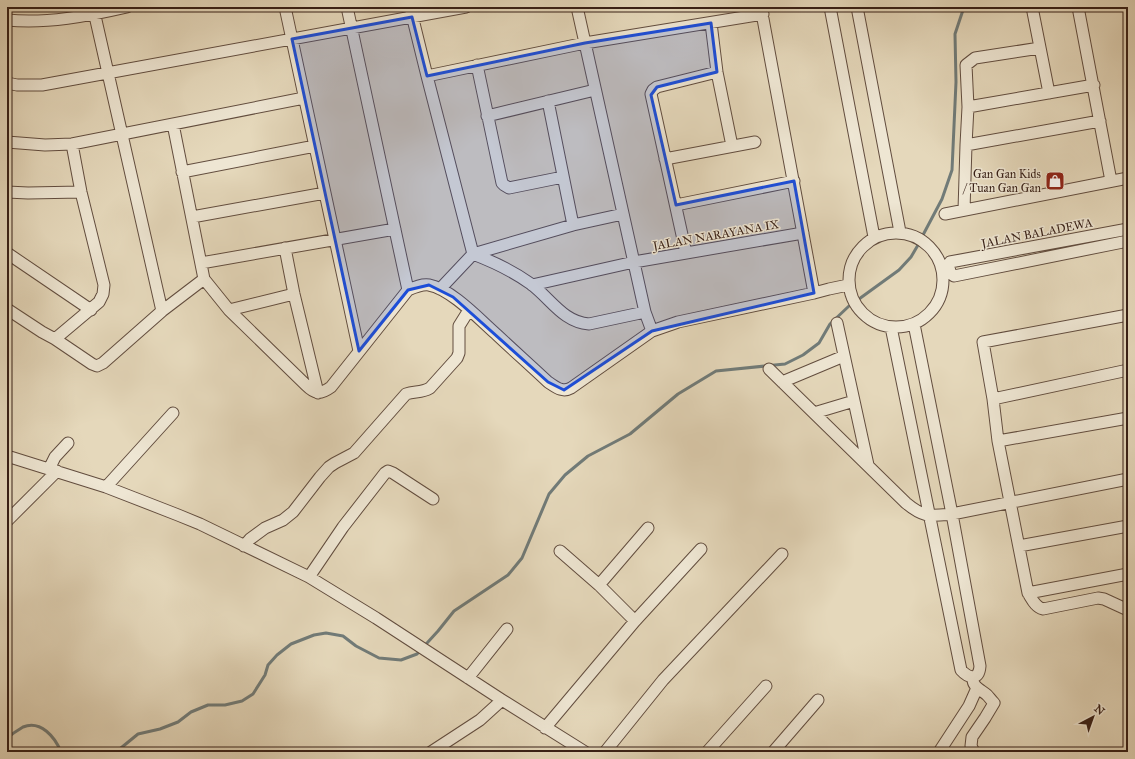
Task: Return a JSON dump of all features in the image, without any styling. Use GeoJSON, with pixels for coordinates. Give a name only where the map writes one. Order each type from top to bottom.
{"type":"FeatureCollection","features":[{"type":"Feature","properties":{"kind":"street"},"geometry":{"type":"LineString","coordinates":[[7,20],[39,21],[60,19],[93,11],[127,7]]}},
{"type":"Feature","properties":{"kind":"street"},"geometry":{"type":"LineString","coordinates":[[285,7],[359,351]]}},
{"type":"Feature","properties":{"kind":"street"},"geometry":{"type":"LineString","coordinates":[[347,7],[408,290]]}},
{"type":"Feature","properties":{"kind":"street"},"geometry":{"type":"LineString","coordinates":[[7,83],[17,85],[42,85],[351,28],[411,12],[466,7]]}},
{"type":"Feature","properties":{"kind":"street"},"geometry":{"type":"LineString","coordinates":[[577,7],[645,312],[652,330]]}},
{"type":"Feature","properties":{"kind":"street"},"geometry":{"type":"LineString","coordinates":[[830,7],[874,237]]}},
{"type":"Feature","properties":{"kind":"street"},"geometry":{"type":"LineString","coordinates":[[857,7],[900,232]]}},
{"type":"Feature","properties":{"kind":"street"},"geometry":{"type":"LineString","coordinates":[[1032,7],[1049,93]]}},
{"type":"Feature","properties":{"kind":"street"},"geometry":{"type":"LineString","coordinates":[[1078,7],[1111,181]]}},
{"type":"Feature","properties":{"kind":"street"},"geometry":{"type":"LineString","coordinates":[[93,11],[162,311]]}},
{"type":"Feature","properties":{"kind":"street"},"geometry":{"type":"LineString","coordinates":[[427,76],[585,42],[711,23],[762,11],[814,293]]}},
{"type":"Feature","properties":{"kind":"street"},"geometry":{"type":"LineString","coordinates":[[411,12],[473,254]]}},
{"type":"Feature","properties":{"kind":"street"},"geometry":{"type":"LineString","coordinates":[[711,23],[717,72],[732,146]]}},
{"type":"Feature","properties":{"kind":"street"},"geometry":{"type":"LineString","coordinates":[[964,210],[968,107],[966,66],[975,58],[1040,48]]}},
{"type":"Feature","properties":{"kind":"street"},"geometry":{"type":"LineString","coordinates":[[477,65],[501,180],[504,186],[509,188],[563,177]]}},
{"type":"Feature","properties":{"kind":"street"},"geometry":{"type":"LineString","coordinates":[[686,253],[651,94],[657,87],[717,72]]}},
{"type":"Feature","properties":{"kind":"street"},"geometry":{"type":"LineString","coordinates":[[968,107],[1094,85]]}},
{"type":"Feature","properties":{"kind":"street"},"geometry":{"type":"LineString","coordinates":[[487,116],[595,90]]}},
{"type":"Feature","properties":{"kind":"street"},"geometry":{"type":"LineString","coordinates":[[7,142],[45,145],[72,144],[304,98]]}},
{"type":"Feature","properties":{"kind":"street"},"geometry":{"type":"LineString","coordinates":[[548,101],[573,225]]}},
{"type":"Feature","properties":{"kind":"street"},"geometry":{"type":"LineString","coordinates":[[966,145],[1100,121]]}},
{"type":"Feature","properties":{"kind":"street"},"geometry":{"type":"LineString","coordinates":[[172,124],[204,279],[229,310],[311,390],[318,393],[324,392],[331,387],[408,290],[416,286],[429,285],[440,289],[453,297],[548,382],[560,390],[564,390],[571,388],[652,330],[678,322],[848,285]]}},
{"type":"Feature","properties":{"kind":"street"},"geometry":{"type":"LineString","coordinates":[[666,159],[755,142]]}},
{"type":"Feature","properties":{"kind":"street"},"geometry":{"type":"LineString","coordinates":[[56,339],[91,310],[101,299],[104,291],[104,284],[81,192],[72,144]]}},
{"type":"Feature","properties":{"kind":"street"},"geometry":{"type":"LineString","coordinates":[[182,172],[315,146]]}},
{"type":"Feature","properties":{"kind":"street"},"geometry":{"type":"LineString","coordinates":[[945,214],[1128,178]]}},
{"type":"Feature","properties":{"kind":"street"},"geometry":{"type":"LineString","coordinates":[[676,205],[794,182]]}},
{"type":"Feature","properties":{"kind":"street"},"geometry":{"type":"LineString","coordinates":[[7,192],[81,192]]}},
{"type":"Feature","properties":{"kind":"street"},"geometry":{"type":"LineString","coordinates":[[192,217],[325,193]]}},
{"type":"Feature","properties":{"kind":"street"},"geometry":{"type":"LineString","coordinates":[[440,289],[473,254],[573,225],[623,214]]}},
{"type":"Feature","properties":{"kind":"street"},"geometry":{"type":"LineString","coordinates":[[201,263],[395,229]]}},
{"type":"Feature","properties":{"kind":"street","name":"JALAN BALADEWA"},"geometry":{"type":"LineString","coordinates":[[1128,229],[950,262],[948,265],[951,274],[954,276],[1128,241]]}},
{"type":"Feature","properties":{"kind":"street","name":"JALAN NARAYANA IX"},"geometry":{"type":"LineString","coordinates":[[532,285],[634,262],[803,232]]}},
{"type":"Feature","properties":{"kind":"street"},"geometry":{"type":"LineString","coordinates":[[900,232],[913,235],[925,242],[930,247],[940,264],[943,278],[941,292],[936,305],[926,316],[914,324],[903,327],[891,327],[875,322],[862,313],[853,300],[848,285],[849,270],[854,257],[862,246],[874,237],[886,233],[900,232]]}},
{"type":"Feature","properties":{"kind":"street"},"geometry":{"type":"LineString","coordinates":[[285,248],[294,294],[318,393]]}},
{"type":"Feature","properties":{"kind":"street"},"geometry":{"type":"LineString","coordinates":[[7,253],[91,310]]}},
{"type":"Feature","properties":{"kind":"street"},"geometry":{"type":"LineString","coordinates":[[473,254],[512,271],[532,285],[564,315],[580,323],[589,324],[645,312]]}},
{"type":"Feature","properties":{"kind":"street"},"geometry":{"type":"LineString","coordinates":[[7,309],[97,366],[103,363],[162,311],[204,279]]}},
{"type":"Feature","properties":{"kind":"street"},"geometry":{"type":"LineString","coordinates":[[229,310],[294,294]]}},
{"type":"Feature","properties":{"kind":"street"},"geometry":{"type":"LineString","coordinates":[[244,546],[265,528],[283,520],[293,512],[325,472],[335,463],[354,453],[406,394],[425,391],[430,388],[459,353],[459,326],[469,310]]}},
{"type":"Feature","properties":{"kind":"street"},"geometry":{"type":"LineString","coordinates":[[1128,315],[983,342],[993,399],[998,441],[1028,593],[1036,605],[1043,609],[1098,598],[1104,599],[1128,610]]}},
{"type":"Feature","properties":{"kind":"street"},"geometry":{"type":"LineString","coordinates":[[837,323],[868,465]]}},
{"type":"Feature","properties":{"kind":"street"},"geometry":{"type":"LineString","coordinates":[[891,327],[961,670],[965,675],[973,677],[978,674],[980,666],[952,514],[914,324]]}},
{"type":"Feature","properties":{"kind":"street"},"geometry":{"type":"LineString","coordinates":[[782,382],[844,356]]}},
{"type":"Feature","properties":{"kind":"street"},"geometry":{"type":"LineString","coordinates":[[769,370],[913,509],[923,514],[930,516],[952,514],[1128,479]]}},
{"type":"Feature","properties":{"kind":"street"},"geometry":{"type":"LineString","coordinates":[[993,399],[1128,370]]}},
{"type":"Feature","properties":{"kind":"street"},"geometry":{"type":"LineString","coordinates":[[814,413],[854,401]]}},
{"type":"Feature","properties":{"kind":"street"},"geometry":{"type":"LineString","coordinates":[[106,486],[173,413]]}},
{"type":"Feature","properties":{"kind":"street"},"geometry":{"type":"LineString","coordinates":[[998,441],[1128,418]]}},
{"type":"Feature","properties":{"kind":"street"},"geometry":{"type":"LineString","coordinates":[[7,521],[53,470],[56,457],[68,443]]}},
{"type":"Feature","properties":{"kind":"street"},"geometry":{"type":"LineString","coordinates":[[7,456],[106,486],[200,524],[309,577],[376,618],[545,728],[585,752]]}},
{"type":"Feature","properties":{"kind":"street"},"geometry":{"type":"LineString","coordinates":[[309,577],[384,473],[393,473],[434,499]]}},
{"type":"Feature","properties":{"kind":"street"},"geometry":{"type":"LineString","coordinates":[[1019,546],[1128,526]]}},
{"type":"Feature","properties":{"kind":"street"},"geometry":{"type":"LineString","coordinates":[[599,585],[648,528]]}},
{"type":"Feature","properties":{"kind":"street"},"geometry":{"type":"LineString","coordinates":[[545,728],[636,621],[701,549]]}},
{"type":"Feature","properties":{"kind":"street"},"geometry":{"type":"LineString","coordinates":[[560,551],[599,585],[636,621]]}},
{"type":"Feature","properties":{"kind":"street"},"geometry":{"type":"LineString","coordinates":[[605,752],[663,680],[782,554]]}},
{"type":"Feature","properties":{"kind":"street"},"geometry":{"type":"LineString","coordinates":[[1028,593],[1128,574]]}},
{"type":"Feature","properties":{"kind":"street"},"geometry":{"type":"LineString","coordinates":[[468,678],[507,629]]}},
{"type":"Feature","properties":{"kind":"street"},"geometry":{"type":"LineString","coordinates":[[973,677],[973,682],[977,688],[988,696],[994,703],[986,718],[972,737],[971,746],[974,752]]}},
{"type":"Feature","properties":{"kind":"street"},"geometry":{"type":"LineString","coordinates":[[707,752],[766,686]]}},
{"type":"Feature","properties":{"kind":"street"},"geometry":{"type":"LineString","coordinates":[[939,752],[969,706],[977,688]]}},
{"type":"Feature","properties":{"kind":"street"},"geometry":{"type":"LineString","coordinates":[[431,752],[480,720],[502,700]]}},
{"type":"Feature","properties":{"kind":"street"},"geometry":{"type":"LineString","coordinates":[[773,752],[818,700]]}},
{"type":"Feature","properties":{"kind":"highlighted area"},"geometry":{"type":"Polygon","coordinates":[[[412,17],[427,76],[585,43],[711,23],[717,72],[657,87],[651,95],[676,205],[794,181],[814,293],[652,331],[564,390],[548,382],[453,297],[429,285],[408,290],[359,351],[292,39],[412,17]]]}},
{"type":"Feature","properties":{"kind":"waterway"},"geometry":{"type":"LineString","coordinates":[[923,235],[942,199],[952,170],[956,82],[955,34],[964,7]]}},
{"type":"Feature","properties":{"kind":"waterway"},"geometry":{"type":"LineString","coordinates":[[859,299],[899,270],[911,257],[918,245]]}},
{"type":"Feature","properties":{"kind":"waterway"},"geometry":{"type":"LineString","coordinates":[[116,752],[138,734],[160,729],[178,722],[191,712],[208,705],[225,705],[242,701],[253,694],[265,675],[268,665],[277,655],[291,644],[314,635],[326,633],[343,636],[356,646],[379,658],[401,660],[417,654],[454,611],[508,575],[522,558],[549,494],[565,475],[588,456],[630,434],[678,394],[716,371],[785,364],[803,355],[819,343],[830,324],[849,306]]}},
{"type":"Feature","properties":{"kind":"waterway"},"geometry":{"type":"LineString","coordinates":[[7,738],[23,727],[30,725],[36,726],[46,731],[51,736],[61,752]]}},
{"type":"Feature","properties":{"kind":"place","name":"Gan Gan Kids / Tuan Gan Gan"},"geometry":{"type":"Point","coordinates":[1055,181]}}]}
